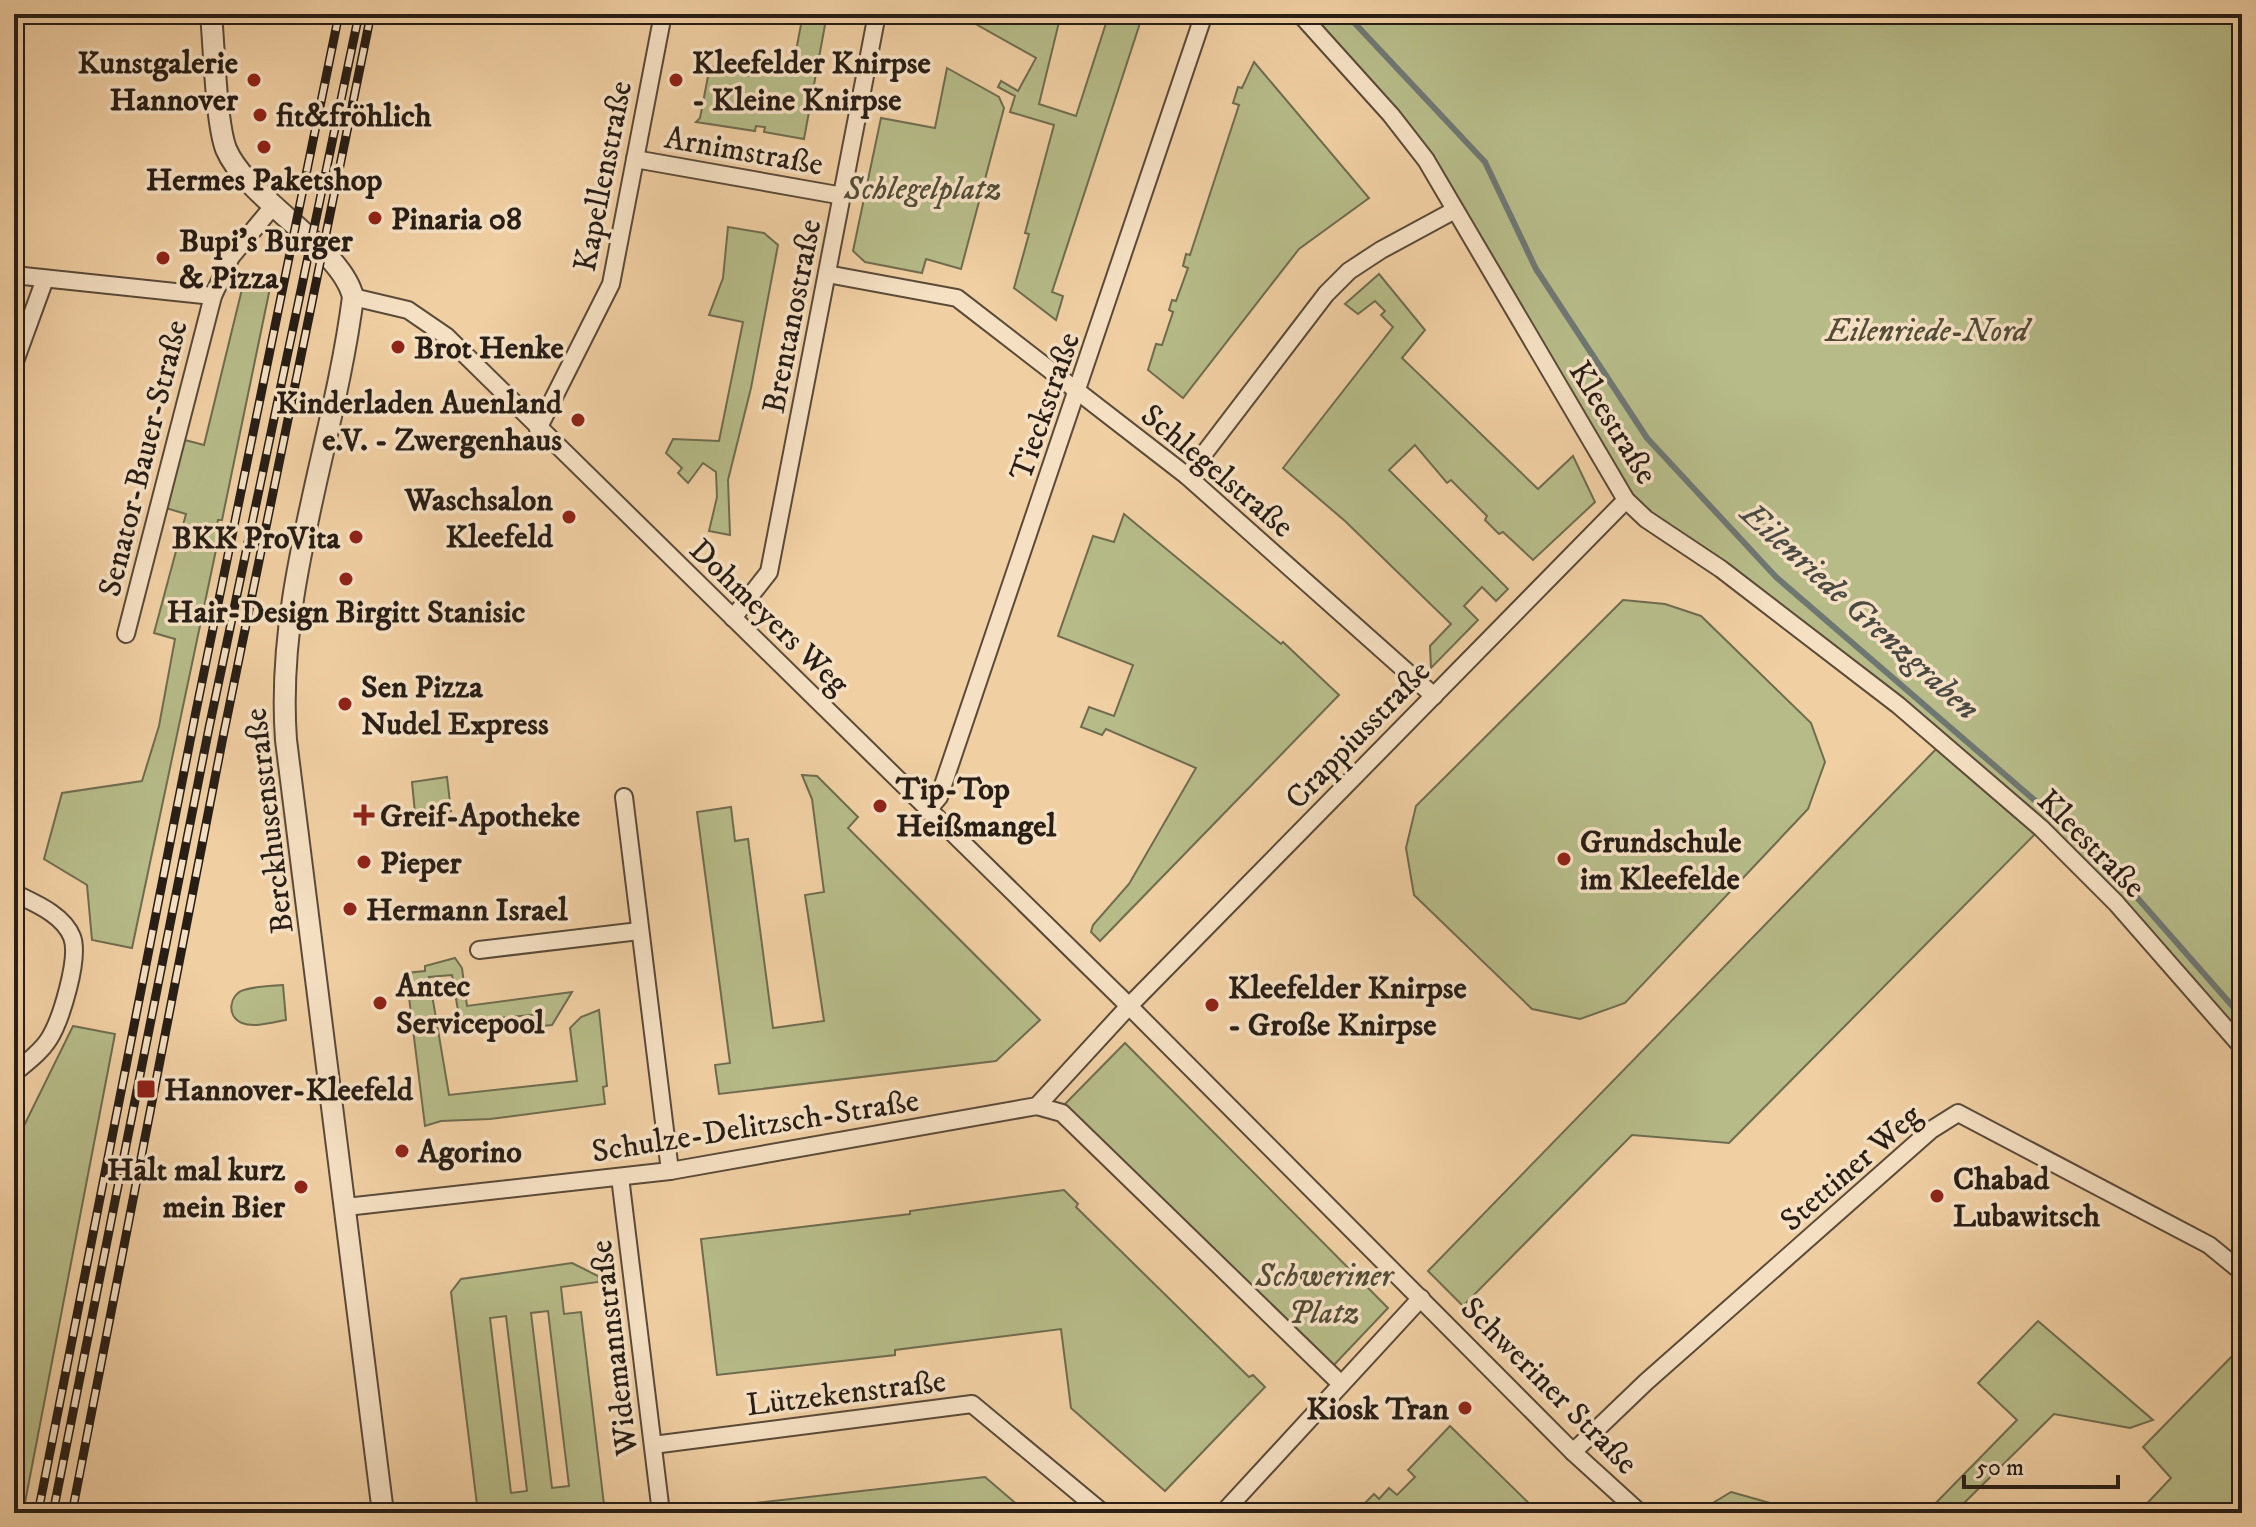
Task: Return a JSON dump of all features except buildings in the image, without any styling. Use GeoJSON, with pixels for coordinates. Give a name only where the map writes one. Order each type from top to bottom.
{"type":"FeatureCollection","features":[{"type":"Feature","properties":{"kind":"street"},"geometry":{"type":"LineString","coordinates":[[211,14],[226,148],[246,177],[342,272],[353,297]]}},
{"type":"Feature","properties":{"kind":"street","name":"Kapellenstraße"},"geometry":{"type":"LineString","coordinates":[[538,429],[611,284],[663,14]]}},
{"type":"Feature","properties":{"kind":"street","name":"Brentanostraße"},"geometry":{"type":"LineString","coordinates":[[733,618],[769,572],[877,14]]}},
{"type":"Feature","properties":{"kind":"street","name":"Tieckstraße"},"geometry":{"type":"LineString","coordinates":[[927,811],[939,797],[1204,14]]}},
{"type":"Feature","properties":{"kind":"street","name":"Kleestraße"},"geometry":{"type":"LineString","coordinates":[[1300,14],[1391,115],[1426,160],[1626,500],[1646,519],[1721,569],[1898,705],[2041,828],[2116,903],[2242,1047]]}},
{"type":"Feature","properties":{"kind":"street","name":"Arnimstraße"},"geometry":{"type":"LineString","coordinates":[[635,159],[843,196]]}},
{"type":"Feature","properties":{"kind":"street","name":"Senator-Bauer-Straße"},"geometry":{"type":"LineString","coordinates":[[126,634],[213,296],[231,257],[274,205]]}},
{"type":"Feature","properties":{"kind":"street"},"geometry":{"type":"LineString","coordinates":[[1187,476],[1326,294],[1349,271],[1455,210]]}},
{"type":"Feature","properties":{"kind":"street","name":"Schlegelstraße"},"geometry":{"type":"LineString","coordinates":[[827,274],[957,298],[1187,476],[1434,696]]}},
{"type":"Feature","properties":{"kind":"street"},"geometry":{"type":"LineString","coordinates":[[14,275],[213,296]]}},
{"type":"Feature","properties":{"kind":"street"},"geometry":{"type":"LineString","coordinates":[[14,364],[45,279]]}},
{"type":"Feature","properties":{"kind":"street","name":"Dohmeyers Weg"},"geometry":{"type":"LineString","coordinates":[[353,297],[408,310],[446,336],[1129,1006]]}},
{"type":"Feature","properties":{"kind":"street","name":"Berckhusenstraße"},"geometry":{"type":"LineString","coordinates":[[353,297],[287,623],[282,682],[286,740],[383,1513]]}},
{"type":"Feature","properties":{"kind":"street","name":"Crappiusstraße"},"geometry":{"type":"LineString","coordinates":[[1129,1006],[1626,500]]}},
{"type":"Feature","properties":{"kind":"street"},"geometry":{"type":"LineString","coordinates":[[624,797],[670,1171]]}},
{"type":"Feature","properties":{"kind":"street"},"geometry":{"type":"LineString","coordinates":[[14,893],[61,921],[72,937],[75,956],[59,1019],[49,1039],[14,1073]]}},
{"type":"Feature","properties":{"kind":"street"},"geometry":{"type":"LineString","coordinates":[[479,950],[639,931]]}},
{"type":"Feature","properties":{"kind":"street"},"geometry":{"type":"LineString","coordinates":[[1223,1513],[1421,1298],[1129,1006],[1037,1106],[1062,1113],[1341,1384]]}},
{"type":"Feature","properties":{"kind":"street","name":"Schulze-Delitzsch-Straße"},"geometry":{"type":"LineString","coordinates":[[346,1207],[670,1171],[1037,1106]]}},
{"type":"Feature","properties":{"kind":"street","name":"Stettiner Weg"},"geometry":{"type":"LineString","coordinates":[[1573,1452],[1646,1382],[1931,1130],[1958,1113],[2209,1245],[2242,1272]]}},
{"type":"Feature","properties":{"kind":"street","name":"Widemannstraße"},"geometry":{"type":"LineString","coordinates":[[620,1177],[661,1513]]}},
{"type":"Feature","properties":{"kind":"street","name":"Schweriner Straße"},"geometry":{"type":"LineString","coordinates":[[1421,1298],[1573,1452],[1640,1513]]}},
{"type":"Feature","properties":{"kind":"street","name":"Lützekenstraße"},"geometry":{"type":"LineString","coordinates":[[653,1445],[972,1404],[1103,1513]]}},
{"type":"Feature","properties":{"kind":"green space"},"geometry":{"type":"Polygon","coordinates":[[[803,14],[827,14],[804,139],[764,132],[765,127],[756,126],[755,131],[696,122],[700,118],[710,66],[748,76],[751,65],[792,72],[803,14]]]}},
{"type":"Feature","properties":{"kind":"green space"},"geometry":{"type":"Polygon","coordinates":[[[958,14],[1061,14],[1039,104],[1076,116],[1109,14],[1143,14],[1052,292],[1063,296],[1056,320],[1014,288],[1029,234],[1025,233],[1054,125],[1010,112],[1015,96],[998,87],[1001,81],[1018,91],[1036,58],[958,14]]]}},
{"type":"Feature","properties":{"kind":"green space","name":"Eilenriede-Nord"},"geometry":{"type":"Polygon","coordinates":[[[1300,14],[2242,14],[2242,1047],[2041,828],[1729,1143],[1632,1135],[1463,1306],[1428,1271],[1942,743],[1646,519],[1426,160],[1300,14]]]}},
{"type":"Feature","properties":{"kind":"green space"},"geometry":{"type":"Polygon","coordinates":[[[1254,62],[1369,198],[1299,249],[1183,398],[1148,370],[1156,344],[1162,345],[1173,312],[1169,310],[1172,300],[1176,301],[1188,268],[1183,266],[1186,254],[1190,255],[1239,105],[1233,103],[1238,87],[1242,88],[1254,62]]]}},
{"type":"Feature","properties":{"kind":"green space","name":"Schlegelplatz"},"geometry":{"type":"Polygon","coordinates":[[[947,68],[999,97],[1004,108],[961,269],[926,259],[922,273],[865,262],[853,251],[881,118],[935,128],[947,68]]]}},
{"type":"Feature","properties":{"kind":"green space"},"geometry":{"type":"Polygon","coordinates":[[[728,227],[764,233],[778,245],[751,388],[728,480],[730,535],[709,531],[717,497],[716,472],[703,463],[688,483],[678,473],[682,468],[666,453],[673,439],[719,441],[743,322],[709,315],[723,278],[728,227]]]}},
{"type":"Feature","properties":{"kind":"green space"},"geometry":{"type":"Polygon","coordinates":[[[1379,274],[1425,330],[1402,358],[1538,489],[1573,456],[1595,502],[1533,560],[1503,532],[1499,534],[1485,520],[1487,516],[1451,480],[1447,483],[1415,445],[1389,470],[1508,589],[1496,601],[1482,587],[1464,606],[1478,620],[1431,668],[1430,646],[1451,624],[1345,521],[1283,468],[1393,327],[1381,315],[1385,311],[1375,301],[1358,314],[1345,304],[1379,274]]]}},
{"type":"Feature","properties":{"kind":"green space"},"geometry":{"type":"Polygon","coordinates":[[[271,283],[222,520],[218,520],[216,529],[220,531],[132,948],[92,940],[87,885],[44,859],[62,793],[142,781],[159,726],[175,639],[154,633],[186,514],[159,506],[177,438],[204,445],[243,285],[258,289],[271,283]]]}},
{"type":"Feature","properties":{"kind":"green space"},"geometry":{"type":"Polygon","coordinates":[[[1124,514],[1281,644],[1283,642],[1339,695],[1100,941],[1091,932],[1093,925],[1129,884],[1196,768],[1106,729],[1102,735],[1081,727],[1089,707],[1114,716],[1133,665],[1058,636],[1093,536],[1114,542],[1124,514]]]}},
{"type":"Feature","properties":{"kind":"green space"},"geometry":{"type":"Polygon","coordinates":[[[1623,600],[1665,604],[1701,616],[1811,723],[1825,762],[1808,809],[1625,1003],[1580,1019],[1532,1009],[1414,895],[1406,848],[1416,806],[1623,600]]]}},
{"type":"Feature","properties":{"kind":"green space"},"geometry":{"type":"Polygon","coordinates":[[[802,775],[817,776],[858,817],[848,828],[1040,1020],[996,1061],[719,1094],[715,1065],[730,1063],[697,812],[731,807],[735,841],[748,839],[773,1028],[824,1021],[805,895],[824,892],[812,799],[802,775]]]}},
{"type":"Feature","properties":{"kind":"green space"},"geometry":{"type":"Polygon","coordinates":[[[447,777],[451,811],[416,823],[412,782],[447,777]]]}},
{"type":"Feature","properties":{"kind":"green space"},"geometry":{"type":"Polygon","coordinates":[[[455,958],[462,968],[467,1006],[572,992],[552,1025],[542,1026],[540,1014],[460,1022],[452,975],[429,977],[449,1095],[577,1081],[570,1028],[581,1017],[599,1010],[607,1086],[603,1087],[605,1104],[490,1119],[441,1121],[425,1126],[406,973],[425,971],[425,966],[455,958]]]}},
{"type":"Feature","properties":{"kind":"green space"},"geometry":{"type":"Polygon","coordinates":[[[283,985],[286,1020],[252,1025],[242,1023],[233,1016],[231,1006],[239,992],[283,985]]]}},
{"type":"Feature","properties":{"kind":"green space"},"geometry":{"type":"Polygon","coordinates":[[[73,1026],[115,1034],[23,1513],[14,1513],[14,1146],[73,1026]]]}},
{"type":"Feature","properties":{"kind":"green space","name":"Schweriner Platz"},"geometry":{"type":"Polygon","coordinates":[[[1125,1043],[1388,1308],[1332,1367],[1062,1107],[1125,1043]]]}},
{"type":"Feature","properties":{"kind":"green space"},"geometry":{"type":"Polygon","coordinates":[[[1064,1190],[1078,1204],[1076,1207],[1249,1377],[1253,1375],[1265,1387],[1165,1491],[1071,1408],[1061,1329],[895,1350],[895,1355],[717,1375],[701,1239],[910,1214],[910,1211],[1064,1190]]]}},
{"type":"Feature","properties":{"kind":"green space"},"geometry":{"type":"Polygon","coordinates":[[[572,1263],[598,1276],[598,1282],[561,1287],[564,1314],[581,1312],[605,1513],[478,1513],[451,1292],[461,1279],[572,1263]],[[548,1311],[531,1313],[552,1488],[569,1486],[548,1311]],[[506,1316],[490,1318],[511,1493],[527,1491],[506,1316]]]}},
{"type":"Feature","properties":{"kind":"green space"},"geometry":{"type":"Polygon","coordinates":[[[2038,1321],[2153,1420],[2130,1428],[2054,1414],[1954,1513],[1926,1513],[2017,1420],[1978,1383],[2038,1321]]]}},
{"type":"Feature","properties":{"kind":"green space"},"geometry":{"type":"Polygon","coordinates":[[[2242,1346],[2242,1513],[2138,1513],[2171,1478],[2143,1447],[2242,1346]]]}},
{"type":"Feature","properties":{"kind":"green space"},"geometry":{"type":"Polygon","coordinates":[[[1450,1426],[1539,1513],[1355,1513],[1374,1494],[1379,1499],[1389,1488],[1397,1495],[1415,1477],[1408,1470],[1450,1426]]]}},
{"type":"Feature","properties":{"kind":"green space"},"geometry":{"type":"Polygon","coordinates":[[[985,1477],[1027,1513],[729,1513],[729,1506],[985,1477]]]}},
{"type":"Feature","properties":{"kind":"green space"},"geometry":{"type":"Polygon","coordinates":[[[1731,1492],[1799,1511],[1698,1512],[1731,1492]]]}},
{"type":"Feature","properties":{"kind":"waterway","name":"Eilenriede Grenzgraben"},"geometry":{"type":"LineString","coordinates":[[1348,16],[1485,162],[1536,269],[1647,438],[1776,577],[2105,861],[2242,1017]]}},
{"type":"Feature","properties":{"kind":"railway"},"geometry":{"type":"LineString","coordinates":[[38,1513],[195,716],[339,14]]}},
{"type":"Feature","properties":{"kind":"railway"},"geometry":{"type":"LineString","coordinates":[[53,1513],[209,728],[359,14]]}},
{"type":"Feature","properties":{"kind":"railway"},"geometry":{"type":"LineString","coordinates":[[72,1513],[223,737],[371,14]]}},
{"type":"Feature","properties":{"kind":"place","name":"Kunstgalerie Hannover"},"geometry":{"type":"Point","coordinates":[254,80]}},
{"type":"Feature","properties":{"kind":"place","name":"Kleefelder Knirpse - Kleine Knirpse"},"geometry":{"type":"Point","coordinates":[676,80]}},
{"type":"Feature","properties":{"kind":"place","name":"fit&fröhlich"},"geometry":{"type":"Point","coordinates":[260,115]}},
{"type":"Feature","properties":{"kind":"place","name":"Hermes Paketshop"},"geometry":{"type":"Point","coordinates":[264,147]}},
{"type":"Feature","properties":{"kind":"place","name":"Pinaria 08"},"geometry":{"type":"Point","coordinates":[375,218]}},
{"type":"Feature","properties":{"kind":"place","name":"Bupi's Burger & Pizza"},"geometry":{"type":"Point","coordinates":[163,258]}},
{"type":"Feature","properties":{"kind":"place","name":"Brot Henke"},"geometry":{"type":"Point","coordinates":[398,347]}},
{"type":"Feature","properties":{"kind":"place","name":"Kinderladen Auenland e.V. - Zwergenhaus"},"geometry":{"type":"Point","coordinates":[578,420]}},
{"type":"Feature","properties":{"kind":"place","name":"Waschsalon Kleefeld"},"geometry":{"type":"Point","coordinates":[569,517]}},
{"type":"Feature","properties":{"kind":"place","name":"BKK ProVita"},"geometry":{"type":"Point","coordinates":[356,537]}},
{"type":"Feature","properties":{"kind":"place","name":"Hair-Design Birgitt Stanisic"},"geometry":{"type":"Point","coordinates":[346,579]}},
{"type":"Feature","properties":{"kind":"place","name":"Sen Pizza Nudel Express"},"geometry":{"type":"Point","coordinates":[345,704]}},
{"type":"Feature","properties":{"kind":"place","name":"Tip-Top Heißmangel"},"geometry":{"type":"Point","coordinates":[880,806]}},
{"type":"Feature","properties":{"kind":"place","name":"Greif-Apotheke"},"geometry":{"type":"Point","coordinates":[364,815]}},
{"type":"Feature","properties":{"kind":"place","name":"Grundschule im Kleefelde"},"geometry":{"type":"Point","coordinates":[1564,859]}},
{"type":"Feature","properties":{"kind":"place","name":"Pieper"},"geometry":{"type":"Point","coordinates":[364,862]}},
{"type":"Feature","properties":{"kind":"place","name":"Hermann Israel"},"geometry":{"type":"Point","coordinates":[350,909]}},
{"type":"Feature","properties":{"kind":"place","name":"Antec Servicepool"},"geometry":{"type":"Point","coordinates":[380,1003]}},
{"type":"Feature","properties":{"kind":"place","name":"Kleefelder Knirpse - Große Knirpse"},"geometry":{"type":"Point","coordinates":[1212,1005]}},
{"type":"Feature","properties":{"kind":"place","name":"Hannover-Kleefeld"},"geometry":{"type":"Point","coordinates":[146,1089]}},
{"type":"Feature","properties":{"kind":"place","name":"Agorino"},"geometry":{"type":"Point","coordinates":[402,1151]}},
{"type":"Feature","properties":{"kind":"place","name":"Halt mal kurz mein Bier"},"geometry":{"type":"Point","coordinates":[301,1187]}},
{"type":"Feature","properties":{"kind":"place","name":"Chabad Lubawitsch"},"geometry":{"type":"Point","coordinates":[1937,1196]}},
{"type":"Feature","properties":{"kind":"place","name":"Kiosk Tran"},"geometry":{"type":"Point","coordinates":[1465,1408]}}]}
